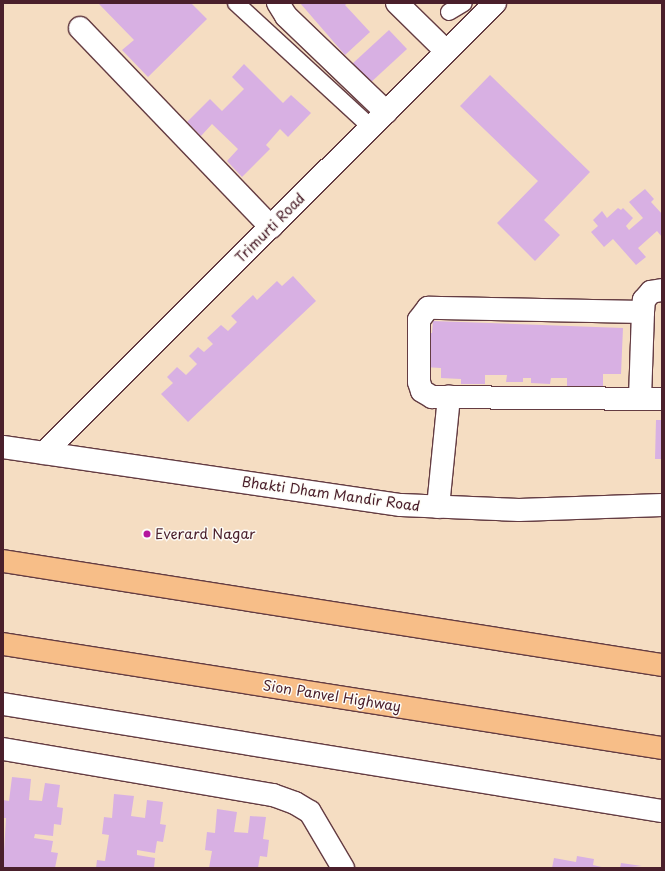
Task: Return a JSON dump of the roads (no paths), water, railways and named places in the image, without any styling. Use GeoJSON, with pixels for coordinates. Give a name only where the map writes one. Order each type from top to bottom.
{"type":"FeatureCollection","features":[{"type":"Feature","properties":{"kind":"highway"},"geometry":{"type":"LineString","coordinates":[[3,561],[662,665]]}},
{"type":"Feature","properties":{"kind":"highway","name":"Sion Panvel Highway"},"geometry":{"type":"LineString","coordinates":[[3,644],[662,748]]}},
{"type":"Feature","properties":{"kind":"street"},"geometry":{"type":"LineString","coordinates":[[278,3],[286,16],[386,112]]}},
{"type":"Feature","properties":{"kind":"street"},"geometry":{"type":"LineString","coordinates":[[397,3],[446,50]]}},
{"type":"Feature","properties":{"kind":"street","name":"Trimurti Road"},"geometry":{"type":"LineString","coordinates":[[44,453],[386,112],[446,50],[495,3]]}},
{"type":"Feature","properties":{"kind":"street"},"geometry":{"type":"LineString","coordinates":[[80,28],[271,227]]}},
{"type":"Feature","properties":{"kind":"street"},"geometry":{"type":"LineString","coordinates":[[640,398],[644,300],[650,292],[662,290]]}},
{"type":"Feature","properties":{"kind":"street"},"geometry":{"type":"LineString","coordinates":[[643,312],[428,308],[419,320],[419,382],[422,391],[432,397],[662,399]]}},
{"type":"Feature","properties":{"kind":"street"},"geometry":{"type":"LineString","coordinates":[[438,507],[449,397]]}},
{"type":"Feature","properties":{"kind":"street","name":"Bhakti Dham Mandir Road"},"geometry":{"type":"LineString","coordinates":[[3,447],[401,506],[519,510],[662,505]]}},
{"type":"Feature","properties":{"kind":"street"},"geometry":{"type":"LineString","coordinates":[[3,704],[662,811]]}},
{"type":"Feature","properties":{"kind":"street"},"geometry":{"type":"LineString","coordinates":[[3,749],[273,794],[295,803],[310,812],[343,868]]}},
{"type":"Feature","properties":{"kind":"lane"},"geometry":{"type":"LineString","coordinates":[[236,3],[371,127]]}},
{"type":"Feature","properties":{"kind":"lane"},"geometry":{"type":"LineString","coordinates":[[449,12],[464,3]]}},
{"type":"Feature","properties":{"kind":"place","name":"Everard Nagar"},"geometry":{"type":"Point","coordinates":[147,534]}}]}
